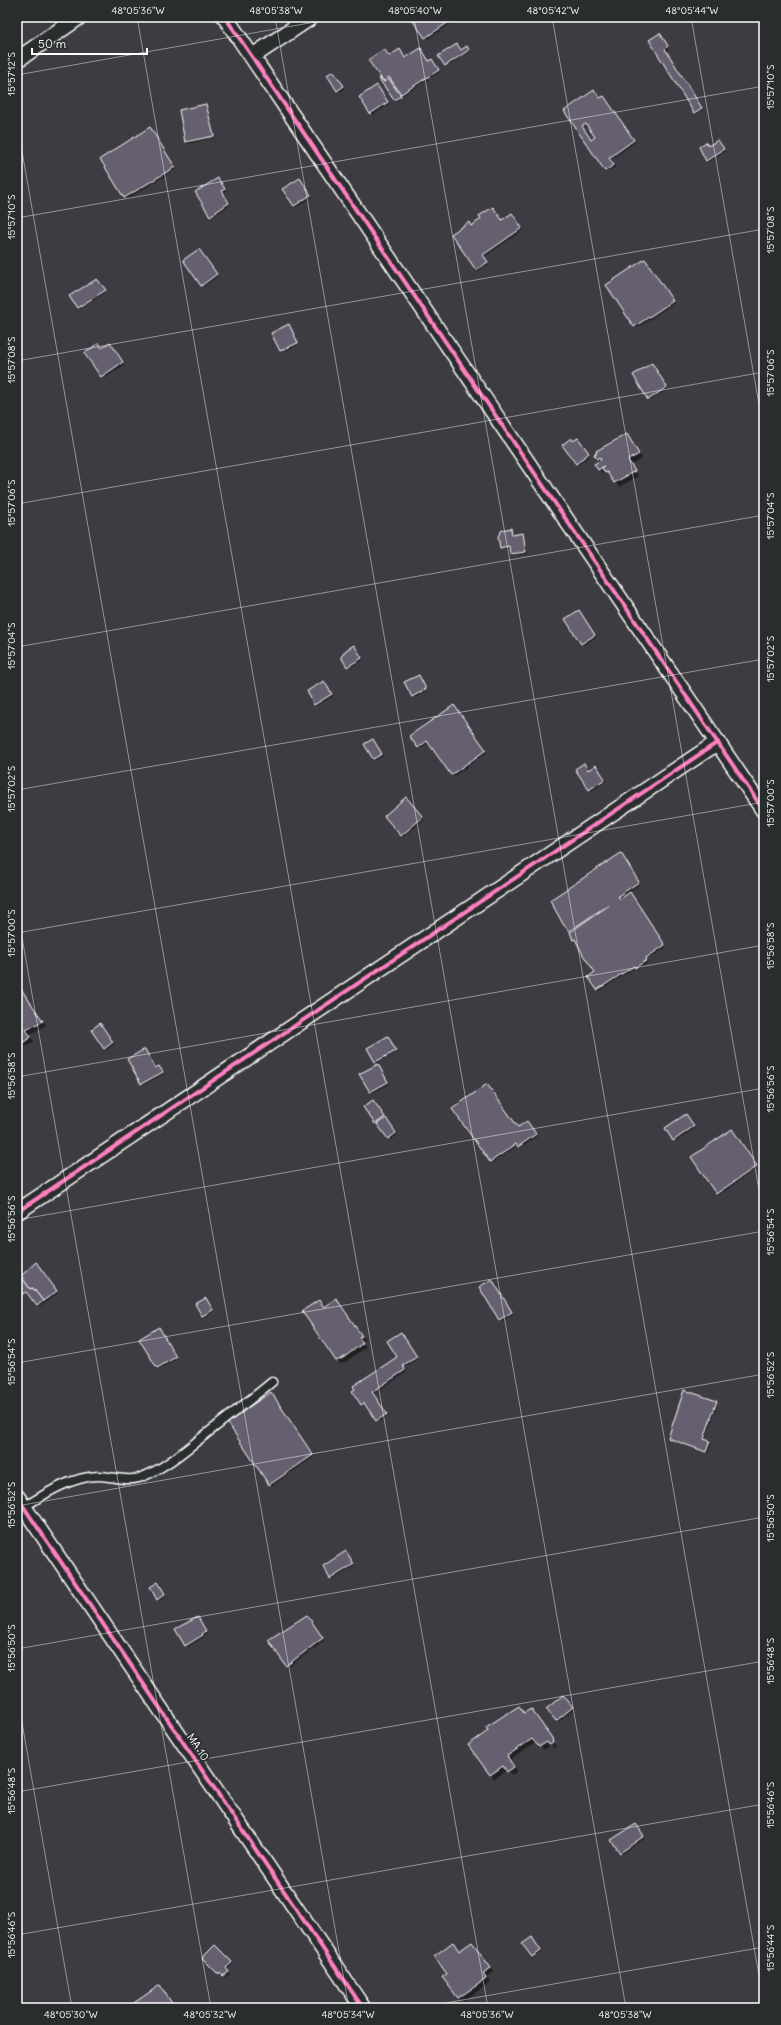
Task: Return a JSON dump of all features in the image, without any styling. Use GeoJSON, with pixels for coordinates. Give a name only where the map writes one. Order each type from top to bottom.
{"type":"FeatureCollection","features":[{"type":"Feature","properties":{"kind":"street"},"geometry":{"type":"LineString","coordinates":[[17,60],[80,17]]}},
{"type":"Feature","properties":{"kind":"street"},"geometry":{"type":"LineString","coordinates":[[225,17],[253,56],[764,811]]}},
{"type":"Feature","properties":{"kind":"street"},"geometry":{"type":"LineString","coordinates":[[253,56],[311,17]]}},
{"type":"Feature","properties":{"kind":"street"},"geometry":{"type":"LineString","coordinates":[[17,1212],[718,742]]}},
{"type":"Feature","properties":{"kind":"street","name":"MA 10"},"geometry":{"type":"LineString","coordinates":[[21,1502],[363,2008]]}},
{"type":"Feature","properties":{"kind":"lane"},"geometry":{"type":"LineString","coordinates":[[21,1502],[42,1496],[66,1485],[90,1477],[101,1476],[129,1479],[139,1478],[181,1453],[272,1382]]}},
{"type":"Feature","properties":{"kind":"building"},"geometry":{"type":"Polygon","coordinates":[[[410,17],[450,17],[452,20],[425,38],[410,17]]]}},
{"type":"Feature","properties":{"kind":"building"},"geometry":{"type":"Polygon","coordinates":[[[660,33],[668,46],[665,49],[702,108],[694,113],[649,40],[660,33]]]}},
{"type":"Feature","properties":{"kind":"building"},"geometry":{"type":"Polygon","coordinates":[[[457,44],[461,50],[467,46],[469,50],[445,66],[438,56],[457,44]]]}},
{"type":"Feature","properties":{"kind":"building"},"geometry":{"type":"Polygon","coordinates":[[[421,48],[429,61],[432,59],[439,70],[401,94],[389,77],[383,81],[368,60],[384,49],[389,56],[400,49],[405,58],[421,48]]]}},
{"type":"Feature","properties":{"kind":"building"},"geometry":{"type":"Polygon","coordinates":[[[333,71],[344,86],[337,91],[327,75],[333,71]]]}},
{"type":"Feature","properties":{"kind":"building"},"geometry":{"type":"Polygon","coordinates":[[[380,78],[384,82],[389,79],[401,96],[394,100],[379,79],[380,78]]]}},
{"type":"Feature","properties":{"kind":"building"},"geometry":{"type":"Polygon","coordinates":[[[377,85],[388,102],[370,114],[359,97],[377,85]]]}},
{"type":"Feature","properties":{"kind":"building"},"geometry":{"type":"Polygon","coordinates":[[[594,90],[600,98],[604,96],[634,140],[609,158],[614,165],[605,171],[564,111],[594,90]],[[586,124],[582,126],[591,140],[595,137],[586,124]]]}},
{"type":"Feature","properties":{"kind":"building"},"geometry":{"type":"Polygon","coordinates":[[[206,104],[214,136],[185,142],[179,110],[206,104]]]}},
{"type":"Feature","properties":{"kind":"building"},"geometry":{"type":"Polygon","coordinates":[[[150,127],[175,167],[124,198],[100,159],[150,127]]]}},
{"type":"Feature","properties":{"kind":"building"},"geometry":{"type":"Polygon","coordinates":[[[718,140],[724,149],[706,161],[699,147],[706,142],[708,146],[718,140]]]}},
{"type":"Feature","properties":{"kind":"building"},"geometry":{"type":"Polygon","coordinates":[[[218,178],[225,189],[222,191],[229,203],[210,216],[195,192],[218,178]]]}},
{"type":"Feature","properties":{"kind":"building"},"geometry":{"type":"Polygon","coordinates":[[[300,178],[311,195],[294,206],[282,189],[300,178]]]}},
{"type":"Feature","properties":{"kind":"building"},"geometry":{"type":"Polygon","coordinates":[[[493,207],[502,220],[512,213],[522,228],[483,255],[488,262],[476,270],[451,234],[469,222],[471,226],[481,219],[479,216],[493,207]]]}},
{"type":"Feature","properties":{"kind":"building"},"geometry":{"type":"Polygon","coordinates":[[[199,249],[217,274],[201,286],[183,260],[199,249]]]}},
{"type":"Feature","properties":{"kind":"building"},"geometry":{"type":"Polygon","coordinates":[[[645,259],[673,301],[634,327],[606,285],[645,259]]]}},
{"type":"Feature","properties":{"kind":"building"},"geometry":{"type":"Polygon","coordinates":[[[97,279],[106,290],[77,308],[69,296],[97,279]]]}},
{"type":"Feature","properties":{"kind":"building"},"geometry":{"type":"Polygon","coordinates":[[[289,324],[298,343],[280,351],[271,333],[289,324]]]}},
{"type":"Feature","properties":{"kind":"building"},"geometry":{"type":"Polygon","coordinates":[[[110,342],[123,362],[101,377],[84,353],[99,343],[102,348],[110,342]]]}},
{"type":"Feature","properties":{"kind":"building"},"geometry":{"type":"Polygon","coordinates":[[[652,363],[667,387],[648,400],[633,375],[652,363]]]}},
{"type":"Feature","properties":{"kind":"building"},"geometry":{"type":"Polygon","coordinates":[[[627,434],[639,454],[628,460],[635,471],[614,483],[607,472],[605,473],[602,468],[604,466],[598,470],[594,464],[601,460],[599,457],[597,459],[594,454],[597,453],[596,451],[627,434]]]}},
{"type":"Feature","properties":{"kind":"building"},"geometry":{"type":"Polygon","coordinates":[[[571,438],[573,441],[578,438],[589,453],[576,464],[562,445],[571,438]]]}},
{"type":"Feature","properties":{"kind":"building"},"geometry":{"type":"Polygon","coordinates":[[[511,528],[512,535],[523,533],[526,552],[510,554],[509,546],[500,548],[498,536],[502,530],[511,528]]]}},
{"type":"Feature","properties":{"kind":"building"},"geometry":{"type":"Polygon","coordinates":[[[579,610],[595,635],[581,644],[565,619],[579,610]]]}},
{"type":"Feature","properties":{"kind":"building"},"geometry":{"type":"Polygon","coordinates":[[[354,645],[362,658],[347,667],[341,657],[346,650],[354,645]]]}},
{"type":"Feature","properties":{"kind":"building"},"geometry":{"type":"Polygon","coordinates":[[[419,675],[426,689],[412,697],[404,682],[419,675]]]}},
{"type":"Feature","properties":{"kind":"building"},"geometry":{"type":"Polygon","coordinates":[[[324,681],[332,694],[314,705],[307,691],[324,681]]]}},
{"type":"Feature","properties":{"kind":"building"},"geometry":{"type":"Polygon","coordinates":[[[454,705],[486,750],[451,775],[427,741],[418,748],[409,736],[454,705]]]}},
{"type":"Feature","properties":{"kind":"building"},"geometry":{"type":"Polygon","coordinates":[[[373,739],[382,754],[373,759],[364,744],[373,739]]]}},
{"type":"Feature","properties":{"kind":"building"},"geometry":{"type":"Polygon","coordinates":[[[584,763],[588,770],[596,765],[605,779],[589,790],[575,769],[584,763]]]}},
{"type":"Feature","properties":{"kind":"building"},"geometry":{"type":"Polygon","coordinates":[[[406,797],[423,817],[401,836],[384,816],[406,797]]]}},
{"type":"Feature","properties":{"kind":"building"},"geometry":{"type":"Polygon","coordinates":[[[621,853],[639,882],[618,896],[620,899],[630,892],[665,945],[646,958],[647,960],[635,968],[634,966],[597,990],[588,977],[595,972],[583,955],[575,939],[573,940],[570,932],[608,905],[569,931],[563,924],[550,900],[621,853]]]}},
{"type":"Feature","properties":{"kind":"building"},"geometry":{"type":"Polygon","coordinates":[[[19,986],[43,1021],[26,1030],[31,1037],[21,1044],[17,1038],[17,987],[19,986]]]}},
{"type":"Feature","properties":{"kind":"building"},"geometry":{"type":"Polygon","coordinates":[[[100,1023],[113,1042],[104,1049],[91,1030],[100,1023]]]}},
{"type":"Feature","properties":{"kind":"building"},"geometry":{"type":"Polygon","coordinates":[[[388,1036],[396,1051],[375,1062],[367,1048],[388,1036]]]}},
{"type":"Feature","properties":{"kind":"building"},"geometry":{"type":"Polygon","coordinates":[[[145,1049],[155,1068],[159,1066],[163,1072],[141,1084],[127,1059],[145,1049]]]}},
{"type":"Feature","properties":{"kind":"building"},"geometry":{"type":"Polygon","coordinates":[[[378,1064],[388,1082],[370,1092],[359,1074],[378,1064]]]}},
{"type":"Feature","properties":{"kind":"building"},"geometry":{"type":"Polygon","coordinates":[[[487,1084],[518,1127],[527,1121],[536,1134],[518,1147],[516,1144],[490,1162],[452,1109],[487,1084]]]}},
{"type":"Feature","properties":{"kind":"building"},"geometry":{"type":"Polygon","coordinates":[[[373,1100],[385,1117],[375,1124],[363,1107],[373,1100]]]}},
{"type":"Feature","properties":{"kind":"building"},"geometry":{"type":"Polygon","coordinates":[[[686,1114],[694,1126],[673,1141],[665,1128],[686,1114]]]}},
{"type":"Feature","properties":{"kind":"building"},"geometry":{"type":"Polygon","coordinates":[[[386,1118],[396,1133],[388,1139],[377,1124],[386,1118]]]}},
{"type":"Feature","properties":{"kind":"building"},"geometry":{"type":"Polygon","coordinates":[[[732,1129],[757,1166],[716,1194],[691,1157],[732,1129]]]}},
{"type":"Feature","properties":{"kind":"building"},"geometry":{"type":"Polygon","coordinates":[[[36,1262],[57,1291],[43,1301],[33,1288],[30,1289],[21,1276],[36,1262]]]}},
{"type":"Feature","properties":{"kind":"building"},"geometry":{"type":"Polygon","coordinates":[[[21,1276],[30,1289],[33,1288],[43,1301],[37,1306],[26,1292],[23,1294],[17,1285],[17,1279],[21,1276]]]}},
{"type":"Feature","properties":{"kind":"building"},"geometry":{"type":"Polygon","coordinates":[[[492,1279],[512,1312],[499,1320],[479,1287],[492,1279]]]}},
{"type":"Feature","properties":{"kind":"building"},"geometry":{"type":"Polygon","coordinates":[[[206,1298],[213,1310],[202,1316],[195,1304],[206,1298]]]}},
{"type":"Feature","properties":{"kind":"building"},"geometry":{"type":"Polygon","coordinates":[[[336,1298],[362,1336],[359,1337],[363,1343],[343,1358],[336,1361],[302,1311],[319,1300],[324,1307],[336,1298]]]}},
{"type":"Feature","properties":{"kind":"building"},"geometry":{"type":"Polygon","coordinates":[[[159,1327],[176,1357],[157,1368],[139,1339],[159,1327]]]}},
{"type":"Feature","properties":{"kind":"building"},"geometry":{"type":"Polygon","coordinates":[[[401,1332],[417,1357],[403,1365],[405,1370],[372,1392],[387,1414],[376,1421],[364,1403],[361,1405],[352,1391],[355,1389],[353,1386],[397,1357],[387,1341],[401,1332]]]}},
{"type":"Feature","properties":{"kind":"building"},"geometry":{"type":"Polygon","coordinates":[[[684,1390],[717,1401],[704,1439],[710,1441],[706,1452],[668,1438],[684,1390]]]}},
{"type":"Feature","properties":{"kind":"building"},"geometry":{"type":"Polygon","coordinates":[[[271,1392],[313,1455],[269,1485],[227,1422],[271,1392]]]}},
{"type":"Feature","properties":{"kind":"building"},"geometry":{"type":"Polygon","coordinates":[[[346,1551],[354,1564],[330,1579],[323,1566],[346,1551]]]}},
{"type":"Feature","properties":{"kind":"building"},"geometry":{"type":"Polygon","coordinates":[[[158,1582],[165,1594],[157,1600],[150,1587],[158,1582]]]}},
{"type":"Feature","properties":{"kind":"building"},"geometry":{"type":"Polygon","coordinates":[[[307,1615],[323,1638],[286,1666],[268,1640],[307,1615]]]}},
{"type":"Feature","properties":{"kind":"building"},"geometry":{"type":"Polygon","coordinates":[[[198,1617],[206,1631],[202,1634],[203,1635],[185,1646],[175,1629],[198,1617]]]}},
{"type":"Feature","properties":{"kind":"building"},"geometry":{"type":"Polygon","coordinates":[[[563,1695],[573,1707],[556,1721],[546,1709],[563,1695]]]}},
{"type":"Feature","properties":{"kind":"building"},"geometry":{"type":"Polygon","coordinates":[[[519,1706],[524,1713],[531,1709],[552,1738],[553,1743],[549,1745],[547,1742],[539,1747],[532,1739],[507,1756],[514,1767],[507,1772],[503,1766],[490,1775],[468,1745],[488,1731],[486,1727],[519,1706]]]}},
{"type":"Feature","properties":{"kind":"building"},"geometry":{"type":"Polygon","coordinates":[[[636,1824],[644,1836],[620,1853],[611,1840],[636,1824]]]}},
{"type":"Feature","properties":{"kind":"building"},"geometry":{"type":"Polygon","coordinates":[[[532,1937],[541,1951],[532,1957],[522,1944],[532,1937]]]}},
{"type":"Feature","properties":{"kind":"building"},"geometry":{"type":"Polygon","coordinates":[[[453,1942],[459,1951],[472,1942],[491,1968],[483,1973],[486,1979],[458,1998],[442,1977],[447,1974],[434,1956],[453,1942]]]}},
{"type":"Feature","properties":{"kind":"building"},"geometry":{"type":"Polygon","coordinates":[[[215,1945],[232,1962],[226,1968],[229,1972],[223,1976],[220,1973],[219,1975],[202,1958],[215,1945]]]}},
{"type":"Feature","properties":{"kind":"building"},"geometry":{"type":"Polygon","coordinates":[[[160,1985],[175,2008],[133,2008],[131,2005],[160,1985]]]}},
{"type":"Feature","properties":{"kind":"cycle path"},"geometry":{"type":"LineString","coordinates":[[225,17],[764,811]]}},
{"type":"Feature","properties":{"kind":"cycle path"},"geometry":{"type":"LineString","coordinates":[[17,1212],[718,742]]}},
{"type":"Feature","properties":{"kind":"cycle path"},"geometry":{"type":"LineString","coordinates":[[17,1497],[363,2008]]}}]}
